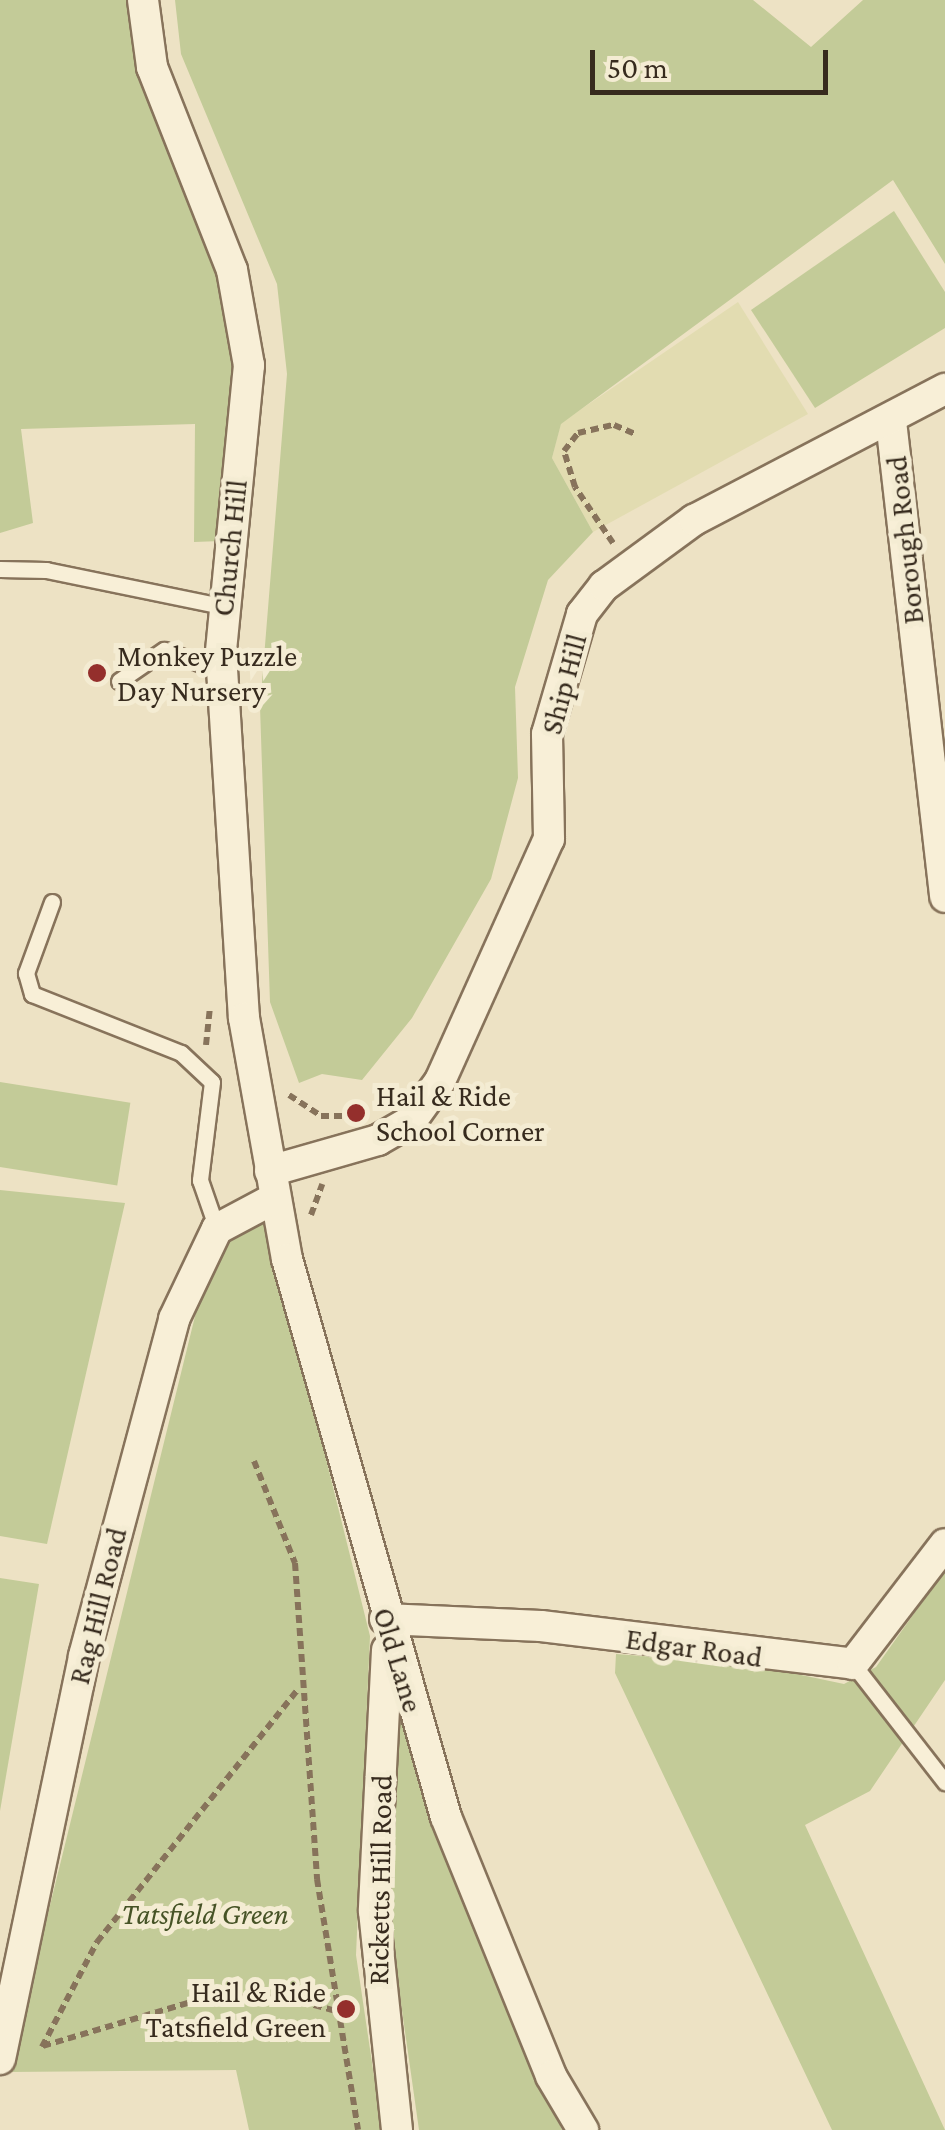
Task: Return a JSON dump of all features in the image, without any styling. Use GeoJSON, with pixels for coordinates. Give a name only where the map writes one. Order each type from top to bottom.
{"type":"FeatureCollection","features":[{"type":"Feature","properties":{"kind":"street","name":"Church Hill"},"geometry":{"type":"LineString","coordinates":[[143,0],[152,67],[232,270],[249,366],[221,606],[244,1018],[273,1184]]}},
{"type":"Feature","properties":{"kind":"street","name":"Ship Hill"},"geometry":{"type":"LineString","coordinates":[[273,1184],[378,1140],[412,1120],[440,1081],[549,839],[547,734],[582,614],[629,564],[694,520],[945,390]]}},
{"type":"Feature","properties":{"kind":"street","name":"Borough Road"},"geometry":{"type":"LineString","coordinates":[[891,421],[945,897]]}},
{"type":"Feature","properties":{"kind":"street"},"geometry":{"type":"LineString","coordinates":[[217,1229],[273,1184]]}},
{"type":"Feature","properties":{"kind":"street","name":"Old Lane"},"geometry":{"type":"LineString","coordinates":[[273,1184],[386,1624],[453,1835],[551,2076],[583,2130]]}},
{"type":"Feature","properties":{"kind":"street","name":"Rag Hill Road"},"geometry":{"type":"LineString","coordinates":[[0,2059],[84,1656],[174,1319],[217,1229]]}},
{"type":"Feature","properties":{"kind":"street"},"geometry":{"type":"LineString","coordinates":[[853,1664],[945,1544]]}},
{"type":"Feature","properties":{"kind":"street","name":"Edgar Road"},"geometry":{"type":"LineString","coordinates":[[386,1624],[525,1625],[853,1664]]}},
{"type":"Feature","properties":{"kind":"street","name":"Ricketts Hill Road"},"geometry":{"type":"LineString","coordinates":[[386,1624],[374,1911],[397,2130]]}},
{"type":"Feature","properties":{"kind":"lane"},"geometry":{"type":"LineString","coordinates":[[0,570],[46,570],[221,606]]}},
{"type":"Feature","properties":{"kind":"lane"},"geometry":{"type":"LineString","coordinates":[[119,681],[164,650],[223,672]]}},
{"type":"Feature","properties":{"kind":"lane"},"geometry":{"type":"LineString","coordinates":[[52,902],[26,973],[32,994],[182,1053],[212,1082],[200,1180],[217,1229]]}},
{"type":"Feature","properties":{"kind":"lane"},"geometry":{"type":"LineString","coordinates":[[853,1664],[945,1782]]}},
{"type":"Feature","properties":{"kind":"path"},"geometry":{"type":"LineString","coordinates":[[629,564],[574,486],[564,450],[578,433],[614,424],[636,435]]}},
{"type":"Feature","properties":{"kind":"path"},"geometry":{"type":"LineString","coordinates":[[254,1461],[295,1563],[298,1688],[358,2130]]}},
{"type":"Feature","properties":{"kind":"path"},"geometry":{"type":"LineString","coordinates":[[298,1688],[97,1942],[42,2046],[211,1996],[289,1998],[339,2012]]}},
{"type":"Feature","properties":{"kind":"shaded area"},"geometry":{"type":"Polygon","coordinates":[[[738,302],[808,414],[593,532],[552,458],[561,423],[738,302]]]}},
{"type":"Feature","properties":{"kind":"green space"},"geometry":{"type":"Polygon","coordinates":[[[0,0],[130,0],[141,81],[182,159],[242,337],[221,541],[194,542],[195,424],[21,429],[33,523],[0,533],[0,0]]]}},
{"type":"Feature","properties":{"kind":"green space"},"geometry":{"type":"Polygon","coordinates":[[[175,0],[753,0],[811,47],[863,0],[945,0],[945,264],[893,180],[561,424],[552,458],[593,532],[548,580],[515,687],[518,778],[491,879],[412,1018],[362,1080],[322,1074],[299,1083],[270,1002],[260,707],[287,374],[277,284],[181,54],[175,0]]]}},
{"type":"Feature","properties":{"kind":"green space"},"geometry":{"type":"Polygon","coordinates":[[[894,211],[945,292],[945,328],[815,408],[751,310],[894,211]]]}},
{"type":"Feature","properties":{"kind":"green space"},"geometry":{"type":"Polygon","coordinates":[[[0,1082],[130,1103],[117,1186],[0,1167],[0,1082]]]}},
{"type":"Feature","properties":{"kind":"green space"},"geometry":{"type":"Polygon","coordinates":[[[0,1190],[125,1203],[47,1544],[0,1536],[0,1190]]]}},
{"type":"Feature","properties":{"kind":"green space","name":"Tatsfield Green"},"geometry":{"type":"Polygon","coordinates":[[[266,1217],[370,1636],[356,1955],[382,2130],[249,2130],[236,2070],[9,2072],[199,1300],[226,1242],[266,1217]]]}},
{"type":"Feature","properties":{"kind":"green space"},"geometry":{"type":"Polygon","coordinates":[[[945,1570],[945,1680],[870,1791],[805,1825],[945,2130],[832,2130],[615,1673],[616,1654],[749,1664],[844,1684],[876,1667],[945,1570]]]}},
{"type":"Feature","properties":{"kind":"green space"},"geometry":{"type":"Polygon","coordinates":[[[0,1578],[39,1584],[0,1811],[0,1578]]]}},
{"type":"Feature","properties":{"kind":"green space"},"geometry":{"type":"Polygon","coordinates":[[[397,1694],[436,1836],[562,2130],[419,2130],[388,1912],[397,1694]]]}},
{"type":"Feature","properties":{"kind":"place","name":"Monkey Puzzle Day Nursery"},"geometry":{"type":"Point","coordinates":[97,673]}},
{"type":"Feature","properties":{"kind":"place","name":"Hail & Ride School Corner"},"geometry":{"type":"Point","coordinates":[356,1113]}},
{"type":"Feature","properties":{"kind":"place","name":"Hail & Ride Tatsfield Green"},"geometry":{"type":"Point","coordinates":[346,2009]}}]}
